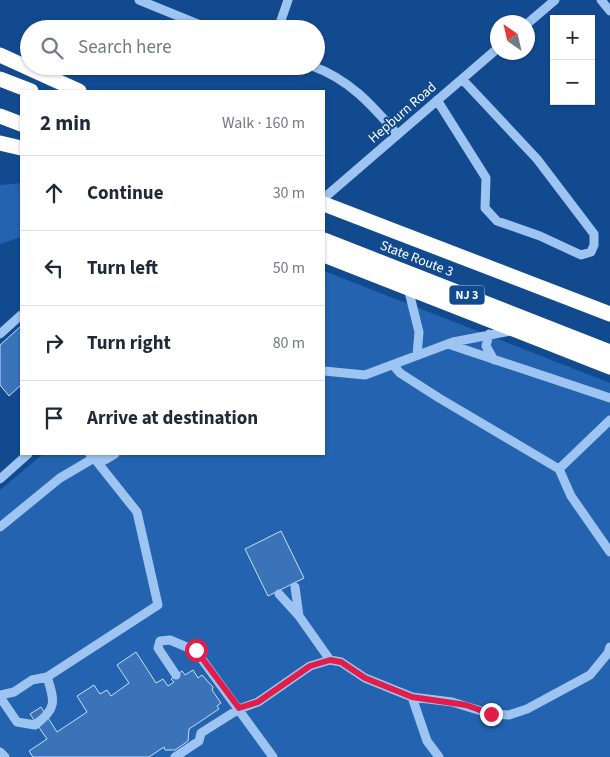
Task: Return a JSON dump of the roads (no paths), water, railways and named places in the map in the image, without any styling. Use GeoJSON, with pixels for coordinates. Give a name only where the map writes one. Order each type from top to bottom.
{"type":"FeatureCollection","features":[{"type":"Feature","properties":{"kind":"highway"},"geometry":{"type":"LineString","coordinates":[[0,55],[20,64]]}},
{"type":"Feature","properties":{"kind":"highway"},"geometry":{"type":"LineString","coordinates":[[44,75],[77,90]]}},
{"type":"Feature","properties":{"kind":"highway"},"geometry":{"type":"LineString","coordinates":[[0,79],[28,90]]}},
{"type":"Feature","properties":{"kind":"highway"},"geometry":{"type":"LineString","coordinates":[[0,116],[20,124]]}},
{"type":"Feature","properties":{"kind":"highway"},"geometry":{"type":"LineString","coordinates":[[0,143],[20,148]]}},
{"type":"Feature","properties":{"kind":"highway","name":"State Route 3"},"geometry":{"type":"LineString","coordinates":[[325,204],[610,314]]}},
{"type":"Feature","properties":{"kind":"highway","name":"State Route 3"},"geometry":{"type":"LineString","coordinates":[[325,240],[610,352]]}},
{"type":"Feature","properties":{"kind":"highway"},"geometry":{"type":"LineString","coordinates":[[325,255],[610,367]]}},
{"type":"Feature","properties":{"kind":"street"},"geometry":{"type":"LineString","coordinates":[[139,0],[188,20]]}},
{"type":"Feature","properties":{"kind":"street"},"geometry":{"type":"LineString","coordinates":[[281,20],[288,0]]}},
{"type":"Feature","properties":{"kind":"street"},"geometry":{"type":"LineString","coordinates":[[535,17],[555,0]]}},
{"type":"Feature","properties":{"kind":"street"},"geometry":{"type":"LineString","coordinates":[[600,0],[610,11]]}},
{"type":"Feature","properties":{"kind":"street","name":"Hepburn Road"},"geometry":{"type":"LineString","coordinates":[[325,197],[490,55]]}},
{"type":"Feature","properties":{"kind":"street"},"geometry":{"type":"LineString","coordinates":[[325,71],[346,82],[372,106],[397,134]]}},
{"type":"Feature","properties":{"kind":"street"},"geometry":{"type":"LineString","coordinates":[[438,100],[486,178],[485,208],[497,221],[540,236],[581,255],[590,252],[594,246],[594,234],[537,159],[462,79]]}},
{"type":"Feature","properties":{"kind":"street"},"geometry":{"type":"LineString","coordinates":[[408,288],[419,332],[417,356]]}},
{"type":"Feature","properties":{"kind":"street"},"geometry":{"type":"LineString","coordinates":[[0,334],[20,316]]}},
{"type":"Feature","properties":{"kind":"street"},"geometry":{"type":"LineString","coordinates":[[325,371],[365,376],[448,344],[514,330]]}},
{"type":"Feature","properties":{"kind":"street"},"geometry":{"type":"LineString","coordinates":[[489,334],[486,346],[494,360]]}},
{"type":"Feature","properties":{"kind":"street"},"geometry":{"type":"LineString","coordinates":[[448,344],[610,398]]}},
{"type":"Feature","properties":{"kind":"street"},"geometry":{"type":"LineString","coordinates":[[394,366],[400,373],[439,398],[559,469],[571,496],[610,552]]}},
{"type":"Feature","properties":{"kind":"street"},"geometry":{"type":"LineString","coordinates":[[559,469],[610,420]]}},
{"type":"Feature","properties":{"kind":"street"},"geometry":{"type":"LineString","coordinates":[[0,478],[27,455]]}},
{"type":"Feature","properties":{"kind":"street"},"geometry":{"type":"LineString","coordinates":[[93,455],[105,460],[114,455]]}},
{"type":"Feature","properties":{"kind":"street"},"geometry":{"type":"LineString","coordinates":[[0,527],[60,478],[93,455]]}},
{"type":"Feature","properties":{"kind":"street"},"geometry":{"type":"LineString","coordinates":[[47,677],[53,705],[50,714],[35,724],[17,722],[0,696],[14,692],[32,680],[47,677],[158,605],[137,512],[93,455]]}},
{"type":"Feature","properties":{"kind":"street"},"geometry":{"type":"LineString","coordinates":[[295,587],[299,616]]}},
{"type":"Feature","properties":{"kind":"street"},"geometry":{"type":"LineString","coordinates":[[279,594],[299,616],[330,660]]}},
{"type":"Feature","properties":{"kind":"street"},"geometry":{"type":"LineString","coordinates":[[176,675],[158,648],[160,641],[170,640],[196,650],[273,757]]}},
{"type":"Feature","properties":{"kind":"street"},"geometry":{"type":"LineString","coordinates":[[175,757],[199,741],[201,733],[239,708],[258,702],[310,666],[330,660],[341,662],[365,678],[412,697],[466,705],[491,714],[509,715],[527,709],[590,675],[608,653],[610,647]]}},
{"type":"Feature","properties":{"kind":"street"},"geometry":{"type":"LineString","coordinates":[[412,697],[427,741],[439,757]]}},
{"type":"Feature","properties":{"kind":"street"},"geometry":{"type":"LineString","coordinates":[[0,752],[5,757]]}}]}
